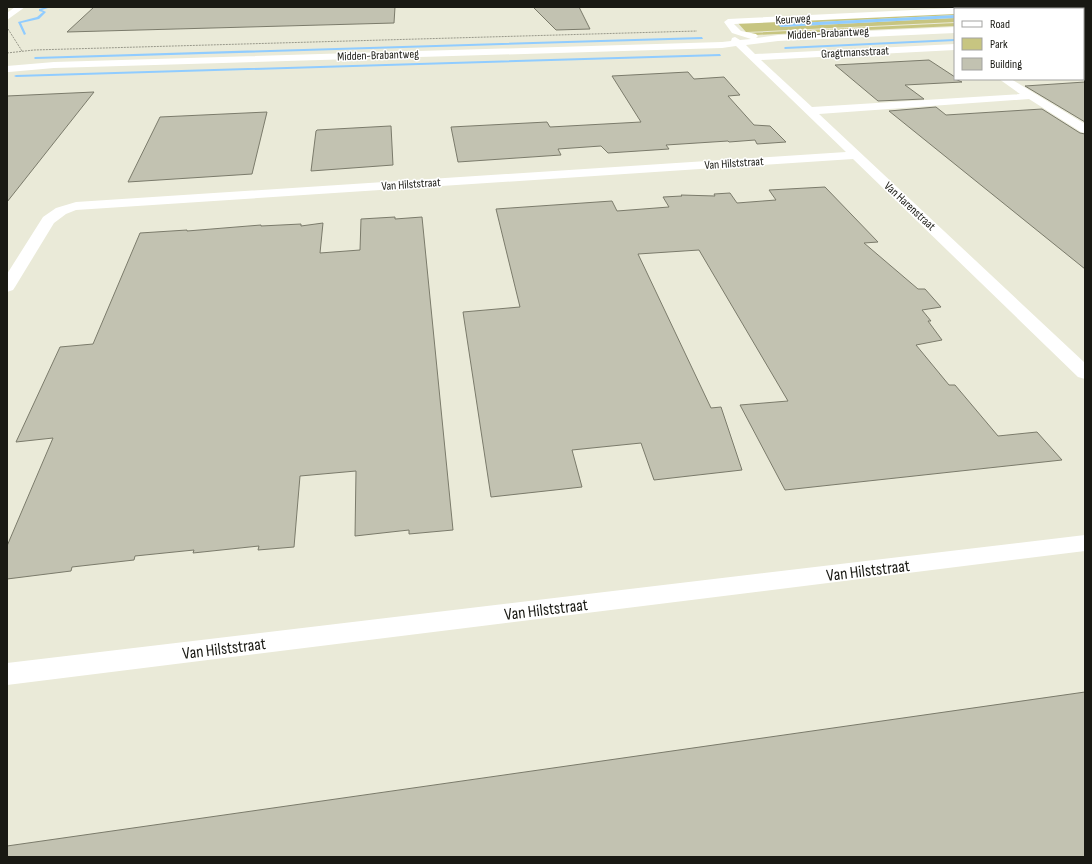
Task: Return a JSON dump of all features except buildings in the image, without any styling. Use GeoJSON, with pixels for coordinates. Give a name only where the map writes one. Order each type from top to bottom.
{"type":"FeatureCollection","features":[{"type":"Feature","properties":{"kind":"street"},"geometry":{"type":"LineString","coordinates":[[7,17],[21,7]]}},
{"type":"Feature","properties":{"kind":"street"},"geometry":{"type":"LineString","coordinates":[[1028,8],[1050,7]]}},
{"type":"Feature","properties":{"kind":"street","name":"Keurweg"},"geometry":{"type":"LineString","coordinates":[[764,36],[738,34],[730,27],[728,22],[954,11]]}},
{"type":"Feature","properties":{"kind":"street","name":"Midden-Brabantweg"},"geometry":{"type":"LineString","coordinates":[[737,42],[764,36],[954,26]]}},
{"type":"Feature","properties":{"kind":"street","name":"Midden-Brabantweg"},"geometry":{"type":"LineString","coordinates":[[8,70],[54,65],[702,45],[778,38],[954,30]]}},
{"type":"Feature","properties":{"kind":"street","name":"Van Harenstraat"},"geometry":{"type":"LineString","coordinates":[[737,42],[1085,373]]}},
{"type":"Feature","properties":{"kind":"street","name":"Gragtmansstraat"},"geometry":{"type":"LineString","coordinates":[[754,57],[954,48]]}},
{"type":"Feature","properties":{"kind":"street","name":"Midden-Brabantweg"},"geometry":{"type":"LineString","coordinates":[[8,70],[15,60],[54,65]]}},
{"type":"Feature","properties":{"kind":"street"},"geometry":{"type":"LineString","coordinates":[[1006,80],[1085,129]]}},
{"type":"Feature","properties":{"kind":"street"},"geometry":{"type":"LineString","coordinates":[[810,111],[1032,96]]}},
{"type":"Feature","properties":{"kind":"street","name":"Van Hilststraat"},"geometry":{"type":"LineString","coordinates":[[7,287],[48,220],[56,212],[65,208],[76,206],[856,155]]}},
{"type":"Feature","properties":{"kind":"street","name":"Van Hilststraat"},"geometry":{"type":"LineString","coordinates":[[7,674],[1085,543]]}},
{"type":"Feature","properties":{"kind":"path"},"geometry":{"type":"LineString","coordinates":[[7,27],[22,51]]}},
{"type":"Feature","properties":{"kind":"green space"},"geometry":{"type":"Polygon","coordinates":[[[954,13],[954,15],[778,24],[781,27],[954,18],[954,22],[746,32],[737,22],[954,13]]]}},
{"type":"Feature","properties":{"kind":"green space"},"geometry":{"type":"Polygon","coordinates":[[[954,23],[954,26],[755,35],[746,33],[954,23]]]}},
{"type":"Feature","properties":{"kind":"water"},"geometry":{"type":"Polygon","coordinates":[[[954,15],[954,18],[781,27],[777,24],[954,15]]]}},
{"type":"Feature","properties":{"kind":"waterway"},"geometry":{"type":"LineString","coordinates":[[25,34],[19,23],[38,18],[45,12],[40,10],[50,7]]}},
{"type":"Feature","properties":{"kind":"waterway"},"geometry":{"type":"LineString","coordinates":[[35,58],[702,38]]}},
{"type":"Feature","properties":{"kind":"waterway"},"geometry":{"type":"LineString","coordinates":[[785,48],[954,40]]}},
{"type":"Feature","properties":{"kind":"waterway"},"geometry":{"type":"LineString","coordinates":[[16,76],[720,55]]}}]}
